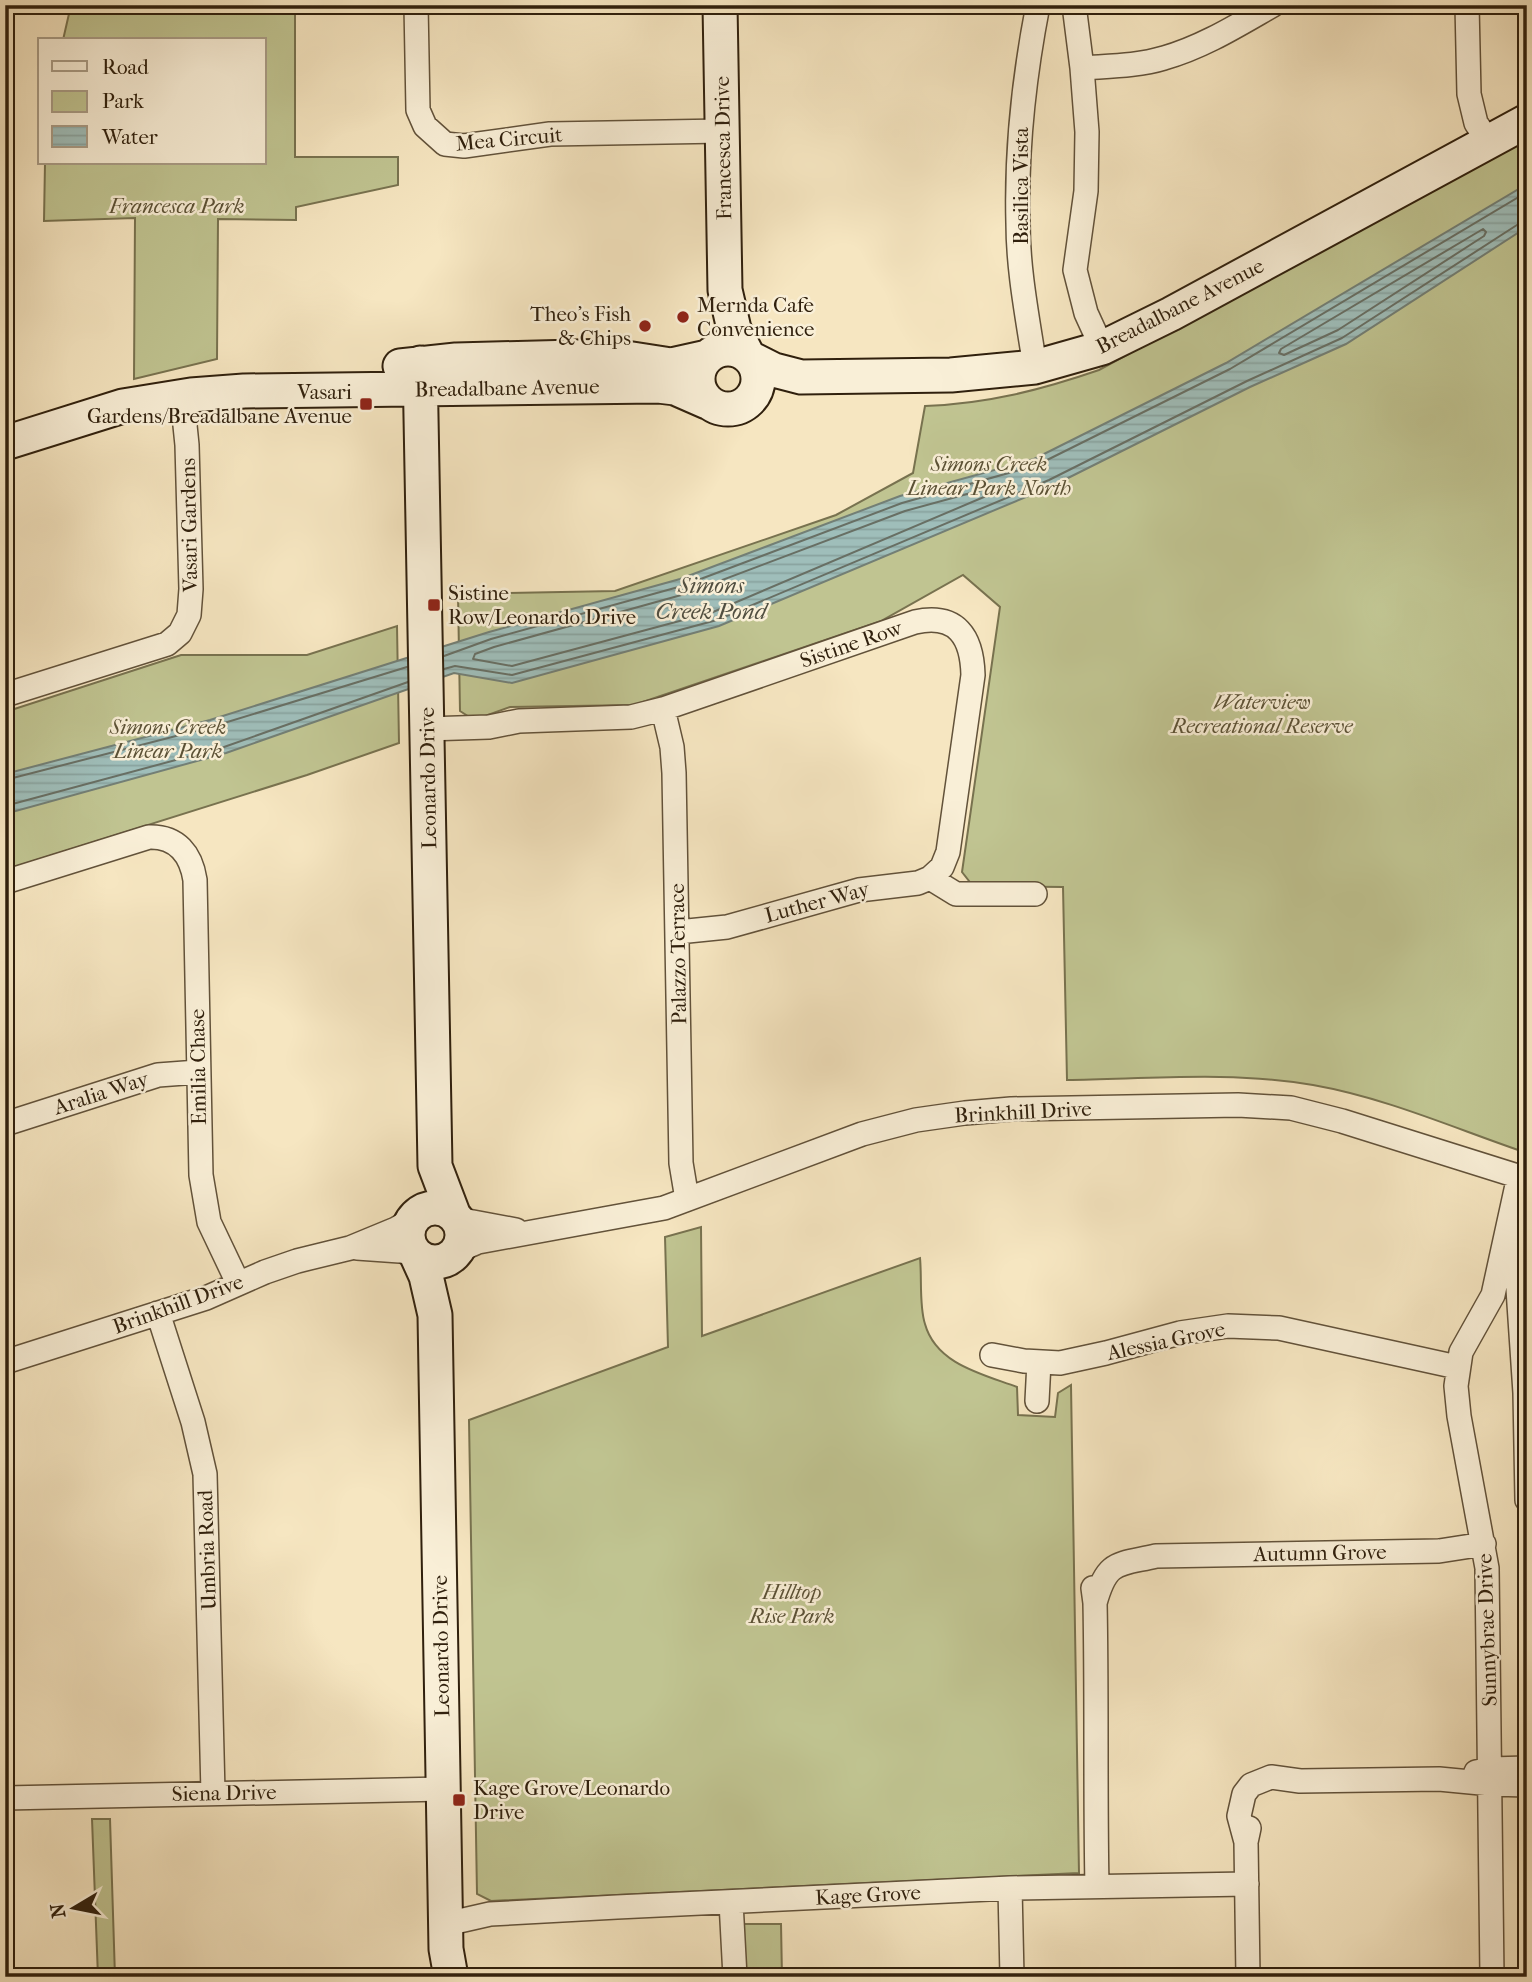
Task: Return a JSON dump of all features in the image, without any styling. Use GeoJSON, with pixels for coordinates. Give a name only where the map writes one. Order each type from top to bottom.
{"type":"FeatureCollection","features":[{"type":"Feature","properties":{"kind":"street","name":"Mea Circuit"},"geometry":{"type":"LineString","coordinates":[[416,5],[418,110],[425,126],[445,144],[464,146],[550,134],[723,131]]}},
{"type":"Feature","properties":{"kind":"street","name":"Francesca Drive"},"geometry":{"type":"LineString","coordinates":[[720,5],[725,290],[734,329],[749,357]]}},
{"type":"Feature","properties":{"kind":"street","name":"Basilica Vista"},"geometry":{"type":"LineString","coordinates":[[1035,367],[1025,302],[1018,225],[1020,129],[1038,5]]}},
{"type":"Feature","properties":{"kind":"street"},"geometry":{"type":"LineString","coordinates":[[1074,5],[1087,132],[1086,191],[1075,270],[1086,313],[1102,348]]}},
{"type":"Feature","properties":{"kind":"street"},"geometry":{"type":"LineString","coordinates":[[1082,68],[1144,63],[1178,54],[1214,38],[1273,5]]}},
{"type":"Feature","properties":{"kind":"street"},"geometry":{"type":"LineString","coordinates":[[1467,5],[1468,78],[1478,100],[1505,132]]}},
{"type":"Feature","properties":{"kind":"street","name":"Breadalbane Avenue"},"geometry":{"type":"LineString","coordinates":[[749,357],[774,370],[801,377],[986,373],[1035,367],[1102,348],[1171,314],[1505,132]]}},
{"type":"Feature","properties":{"kind":"street","name":"Francesca Drive"},"geometry":{"type":"LineString","coordinates":[[708,356],[725,290]]}},
{"type":"Feature","properties":{"kind":"street"},"geometry":{"type":"LineString","coordinates":[[728,349],[749,357],[755,365],[758,383],[751,400],[736,409],[727,410],[707,402],[698,384],[701,365],[708,356],[728,349]]}},
{"type":"Feature","properties":{"kind":"street","name":"Breadalbane Avenue"},"geometry":{"type":"LineString","coordinates":[[5,443],[123,406],[182,396],[304,390],[613,356],[671,365],[708,356]]}},
{"type":"Feature","properties":{"kind":"street","name":"Breadalbane Avenue"},"geometry":{"type":"LineString","coordinates":[[420,376],[658,386],[675,388],[707,402]]}},
{"type":"Feature","properties":{"kind":"street","name":"Leonardo Drive"},"geometry":{"type":"LineString","coordinates":[[420,376],[435,1166],[456,1235],[435,1315]]}},
{"type":"Feature","properties":{"kind":"street","name":"Breadalbane Avenue"},"geometry":{"type":"LineString","coordinates":[[751,400],[775,386],[801,377]]}},
{"type":"Feature","properties":{"kind":"street","name":"Vasari Gardens"},"geometry":{"type":"LineString","coordinates":[[5,695],[167,644],[180,633],[189,615],[191,589],[187,445],[182,396]]}},
{"type":"Feature","properties":{"kind":"street","name":"Sistine Row"},"geometry":{"type":"LineString","coordinates":[[426,726],[457,743],[489,727],[519,721],[631,717],[663,709],[915,622],[937,620],[961,631],[973,656],[973,675],[947,852],[942,867],[930,878]]}},
{"type":"Feature","properties":{"kind":"street","name":"Palazzo Terrace"},"geometry":{"type":"LineString","coordinates":[[663,709],[673,760],[681,1163],[687,1199]]}},
{"type":"Feature","properties":{"kind":"street","name":"Emilia Chase"},"geometry":{"type":"LineString","coordinates":[[5,882],[149,836],[160,836],[181,847],[193,866],[199,1140],[204,1202],[216,1241],[238,1283]]}},
{"type":"Feature","properties":{"kind":"street"},"geometry":{"type":"LineString","coordinates":[[930,878],[956,894],[1035,894]]}},
{"type":"Feature","properties":{"kind":"street","name":"Luther Way"},"geometry":{"type":"LineString","coordinates":[[678,932],[727,927],[859,890],[905,886],[930,878]]}},
{"type":"Feature","properties":{"kind":"street","name":"Aralia Way"},"geometry":{"type":"LineString","coordinates":[[5,1124],[158,1075],[198,1072]]}},
{"type":"Feature","properties":{"kind":"street","name":"Brinkhill Drive"},"geometry":{"type":"LineString","coordinates":[[456,1235],[527,1232],[615,1219],[664,1208],[862,1134],[944,1115],[1011,1109],[1238,1105],[1291,1108],[1523,1177]]}},
{"type":"Feature","properties":{"kind":"street","name":"Leonardo Drive"},"geometry":{"type":"LineString","coordinates":[[435,1166],[414,1236],[435,1315],[446,1916],[451,1977]]}},
{"type":"Feature","properties":{"kind":"street","name":"Sunnybrae Drive"},"geometry":{"type":"LineString","coordinates":[[1492,1977],[1487,1568],[1459,1416],[1457,1367],[1461,1352],[1493,1295],[1523,1177]]}},
{"type":"Feature","properties":{"kind":"street"},"geometry":{"type":"LineString","coordinates":[[1527,1202],[1518,1237],[1516,1259],[1525,1393],[1527,1500]]}},
{"type":"Feature","properties":{"kind":"street"},"geometry":{"type":"LineString","coordinates":[[430,1208],[439,1208],[456,1235],[440,1261],[431,1262],[414,1236],[430,1208]]}},
{"type":"Feature","properties":{"kind":"street","name":"Brinkhill Drive"},"geometry":{"type":"LineString","coordinates":[[350,1248],[396,1229],[414,1236]]}},
{"type":"Feature","properties":{"kind":"street","name":"Brinkhill Drive"},"geometry":{"type":"LineString","coordinates":[[5,1362],[206,1298],[297,1261],[414,1236]]}},
{"type":"Feature","properties":{"kind":"street"},"geometry":{"type":"LineString","coordinates":[[1493,1295],[1517,1297]]}},
{"type":"Feature","properties":{"kind":"street","name":"Umbria Road"},"geometry":{"type":"LineString","coordinates":[[158,1313],[193,1422],[205,1474],[213,1793]]}},
{"type":"Feature","properties":{"kind":"street","name":"Alessia Grove"},"geometry":{"type":"LineString","coordinates":[[992,1356],[1060,1363],[1180,1333],[1228,1326],[1279,1328],[1457,1367]]}},
{"type":"Feature","properties":{"kind":"street"},"geometry":{"type":"LineString","coordinates":[[1037,1401],[1039,1362]]}},
{"type":"Feature","properties":{"kind":"street","name":"Autumn Grove"},"geometry":{"type":"LineString","coordinates":[[1097,1886],[1095,1603],[1092,1581],[1093,1566],[1099,1558],[1115,1551],[1132,1550],[1156,1556],[1439,1551],[1484,1545]]}},
{"type":"Feature","properties":{"kind":"street"},"geometry":{"type":"LineString","coordinates":[[1248,1977],[1246,1842],[1240,1805],[1251,1785],[1271,1777],[1300,1781],[1491,1777],[1527,1768]]}},
{"type":"Feature","properties":{"kind":"street"},"geometry":{"type":"LineString","coordinates":[[1491,1777],[1527,1784]]}},
{"type":"Feature","properties":{"kind":"street","name":"Siena Drive"},"geometry":{"type":"LineString","coordinates":[[5,1798],[444,1789]]}},
{"type":"Feature","properties":{"kind":"street","name":"Kage Grove"},"geometry":{"type":"LineString","coordinates":[[446,1916],[1010,1888],[1247,1884]]}},
{"type":"Feature","properties":{"kind":"street"},"geometry":{"type":"LineString","coordinates":[[1010,1888],[1012,1977]]}},
{"type":"Feature","properties":{"kind":"street"},"geometry":{"type":"LineString","coordinates":[[731,1902],[735,1977]]}},
{"type":"Feature","properties":{"kind":"green space","name":"Francesca Park"},"geometry":{"type":"Polygon","coordinates":[[[71,5],[295,5],[295,157],[398,157],[398,185],[296,207],[296,220],[218,219],[217,359],[134,379],[135,218],[44,221],[45,164],[266,164],[266,38],[63,38],[71,5]]]}},
{"type":"Feature","properties":{"kind":"green space","name":"Waterview Recreational Reserve"},"geometry":{"type":"Polygon","coordinates":[[[1527,138],[1527,1153],[1395,1106],[1313,1085],[1221,1077],[1067,1080],[1063,887],[973,886],[962,872],[1000,607],[963,575],[881,621],[634,705],[510,707],[474,720],[460,711],[458,594],[615,591],[836,515],[913,473],[925,406],[1013,395],[1099,370],[1527,138]]]}},
{"type":"Feature","properties":{"kind":"green space","name":"Simons Creek Linear Park"},"geometry":{"type":"Polygon","coordinates":[[[397,626],[399,743],[307,775],[5,870],[5,712],[181,655],[307,655],[397,626]]]}},
{"type":"Feature","properties":{"kind":"green space","name":"Hilltop Rise Park"},"geometry":{"type":"Polygon","coordinates":[[[701,1227],[702,1336],[920,1258],[923,1317],[931,1338],[939,1349],[962,1366],[1017,1387],[1018,1415],[1055,1417],[1058,1393],[1071,1385],[1079,1873],[491,1901],[477,1894],[469,1420],[668,1347],[665,1237],[701,1227]]]}},
{"type":"Feature","properties":{"kind":"green space"},"geometry":{"type":"Polygon","coordinates":[[[92,1819],[110,1819],[115,1977],[98,1977],[92,1819]]]}},
{"type":"Feature","properties":{"kind":"green space"},"geometry":{"type":"Polygon","coordinates":[[[742,1924],[781,1924],[782,1977],[744,1977],[742,1924]]]}},
{"type":"Feature","properties":{"kind":"water","name":"Simons Creek Pond"},"geometry":{"type":"Polygon","coordinates":[[[1527,184],[1527,227],[1346,344],[1250,387],[1052,486],[719,626],[512,683],[454,673],[226,753],[5,814],[5,774],[210,720],[489,632],[680,579],[900,496],[1034,459],[1226,363],[1527,184]]]}},
{"type":"Feature","properties":{"kind":"place","name":"Mernda Cafe Convenience"},"geometry":{"type":"Point","coordinates":[683,317]}},
{"type":"Feature","properties":{"kind":"place","name":"Theo's Fish & Chips"},"geometry":{"type":"Point","coordinates":[645,326]}},
{"type":"Feature","properties":{"kind":"place","name":"Vasari Gardens/Breadalbane Avenue"},"geometry":{"type":"Point","coordinates":[366,404]}},
{"type":"Feature","properties":{"kind":"place","name":"Sistine Row/Leonardo Drive"},"geometry":{"type":"Point","coordinates":[434,605]}},
{"type":"Feature","properties":{"kind":"place","name":"Kage Grove/Leonardo Drive"},"geometry":{"type":"Point","coordinates":[459,1800]}},
{"type":"Feature","properties":{"kind":"park label","name":"Simons Creek Linear Park North"},"geometry":{"type":"Point","coordinates":[989,476]}}]}
